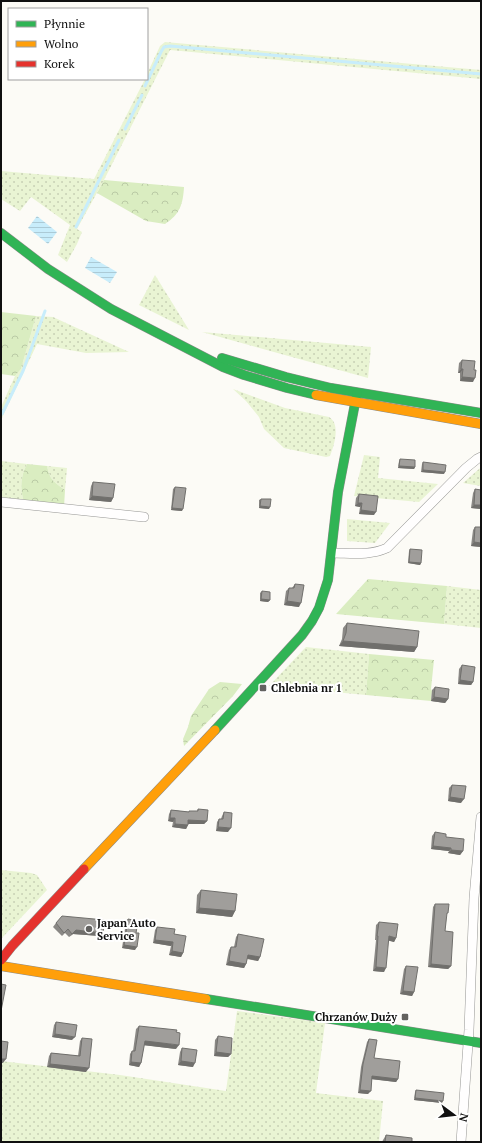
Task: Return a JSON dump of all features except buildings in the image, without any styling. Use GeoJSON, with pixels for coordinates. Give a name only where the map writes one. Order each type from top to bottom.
{"type":"FeatureCollection","features":[{"type":"Feature","properties":{"kind":"street"},"geometry":{"type":"LineString","coordinates":[[1,232],[43,266],[92,298],[124,317],[223,367],[258,380],[302,392],[355,403],[481,424]]}},
{"type":"Feature","properties":{"kind":"street"},"geometry":{"type":"LineString","coordinates":[[186,347],[286,377],[357,393],[481,413]]}},
{"type":"Feature","properties":{"kind":"street"},"geometry":{"type":"LineString","coordinates":[[1,960],[12,946],[258,684],[302,635],[319,608],[328,580],[338,492],[357,393]]}},
{"type":"Feature","properties":{"kind":"street"},"geometry":{"type":"LineString","coordinates":[[332,553],[367,554],[379,552],[387,548],[466,468],[481,457]]}},
{"type":"Feature","properties":{"kind":"street"},"geometry":{"type":"LineString","coordinates":[[1,502],[144,517]]}},
{"type":"Feature","properties":{"kind":"street"},"geometry":{"type":"LineString","coordinates":[[461,1142],[468,1041],[474,898],[481,817]]}},
{"type":"Feature","properties":{"kind":"street"},"geometry":{"type":"LineString","coordinates":[[1,966],[481,1043]]}},
{"type":"Feature","properties":{"kind":"green space"},"geometry":{"type":"Polygon","coordinates":[[[165,42],[481,70],[481,79],[170,50],[104,180],[77,229],[82,232],[67,262],[58,255],[70,225],[31,197],[20,211],[1,199],[1,171],[94,179],[144,80],[148,80],[148,72],[160,46],[165,42]]]}},
{"type":"Feature","properties":{"kind":"green space"},"geometry":{"type":"Polygon","coordinates":[[[104,180],[184,187],[182,204],[174,216],[165,224],[146,221],[97,193],[104,180]]]}},
{"type":"Feature","properties":{"kind":"green space"},"geometry":{"type":"Polygon","coordinates":[[[155,275],[189,330],[139,305],[155,275]]]}},
{"type":"Feature","properties":{"kind":"green space"},"geometry":{"type":"Polygon","coordinates":[[[1,312],[36,316],[21,369],[15,376],[1,374],[1,312]]]}},
{"type":"Feature","properties":{"kind":"green space"},"geometry":{"type":"Polygon","coordinates":[[[36,316],[53,317],[129,352],[86,353],[37,344],[1,420],[1,407],[15,376],[21,369],[36,316]]]}},
{"type":"Feature","properties":{"kind":"green space"},"geometry":{"type":"Polygon","coordinates":[[[202,332],[371,347],[368,378],[202,332]]]}},
{"type":"Feature","properties":{"kind":"green space"},"geometry":{"type":"Polygon","coordinates":[[[233,389],[285,408],[329,417],[333,420],[336,430],[335,441],[330,456],[326,457],[284,448],[264,429],[259,417],[246,401],[233,389]]]}},
{"type":"Feature","properties":{"kind":"green space"},"geometry":{"type":"Polygon","coordinates":[[[364,455],[380,457],[378,478],[438,484],[419,502],[354,496],[364,455]]]}},
{"type":"Feature","properties":{"kind":"green space"},"geometry":{"type":"Polygon","coordinates":[[[1,461],[27,464],[21,483],[24,502],[1,500],[1,461]]]}},
{"type":"Feature","properties":{"kind":"green space"},"geometry":{"type":"Polygon","coordinates":[[[27,464],[47,466],[53,480],[65,490],[64,507],[24,502],[21,483],[27,464]]]}},
{"type":"Feature","properties":{"kind":"green space"},"geometry":{"type":"Polygon","coordinates":[[[47,466],[67,468],[65,490],[53,480],[47,466]]]}},
{"type":"Feature","properties":{"kind":"green space"},"geometry":{"type":"Polygon","coordinates":[[[481,468],[481,486],[463,483],[479,469],[481,468]]]}},
{"type":"Feature","properties":{"kind":"green space"},"geometry":{"type":"Polygon","coordinates":[[[347,519],[390,523],[375,543],[347,541],[347,519]]]}},
{"type":"Feature","properties":{"kind":"green space"},"geometry":{"type":"Polygon","coordinates":[[[368,579],[447,586],[444,624],[336,614],[368,579]]]}},
{"type":"Feature","properties":{"kind":"green space"},"geometry":{"type":"Polygon","coordinates":[[[447,586],[481,590],[481,628],[444,624],[447,586]]]}},
{"type":"Feature","properties":{"kind":"green space"},"geometry":{"type":"Polygon","coordinates":[[[306,647],[369,654],[366,695],[269,686],[306,647]]]}},
{"type":"Feature","properties":{"kind":"green space"},"geometry":{"type":"Polygon","coordinates":[[[369,654],[434,660],[431,701],[366,695],[369,654]]]}},
{"type":"Feature","properties":{"kind":"green space"},"geometry":{"type":"Polygon","coordinates":[[[220,682],[242,684],[233,696],[184,746],[183,739],[191,716],[209,689],[220,682]]]}},
{"type":"Feature","properties":{"kind":"green space"},"geometry":{"type":"Polygon","coordinates":[[[1,870],[37,875],[47,890],[1,939],[1,870]]]}},
{"type":"Feature","properties":{"kind":"green space"},"geometry":{"type":"Polygon","coordinates":[[[237,1011],[325,1023],[316,1093],[383,1101],[379,1142],[1,1142],[1,1061],[120,1075],[226,1091],[237,1011]]]}},
{"type":"Feature","properties":{"kind":"water"},"geometry":{"type":"Polygon","coordinates":[[[37,216],[57,232],[48,244],[28,228],[37,216]]]}},
{"type":"Feature","properties":{"kind":"water"},"geometry":{"type":"Polygon","coordinates":[[[91,257],[117,272],[110,283],[85,268],[91,257]]]}},
{"type":"Feature","properties":{"kind":"waterway"},"geometry":{"type":"LineString","coordinates":[[148,80],[164,47],[170,46],[481,74]]}},
{"type":"Feature","properties":{"kind":"waterway"},"geometry":{"type":"LineString","coordinates":[[145,86],[148,80]]}},
{"type":"Feature","properties":{"kind":"waterway"},"geometry":{"type":"LineString","coordinates":[[125,129],[142,95]]}},
{"type":"Feature","properties":{"kind":"waterway"},"geometry":{"type":"LineString","coordinates":[[76,227],[119,140]]}},
{"type":"Feature","properties":{"kind":"waterway"},"geometry":{"type":"LineString","coordinates":[[2,414],[23,371],[45,311]]}},
{"type":"Feature","properties":{"kind":"traffic: fast"},"geometry":{"type":"LineString","coordinates":[[1,233],[48,269],[111,309],[223,367],[287,388],[316,395]]}},
{"type":"Feature","properties":{"kind":"traffic: fast"},"geometry":{"type":"LineString","coordinates":[[222,358],[286,377],[331,388],[481,413]]}},
{"type":"Feature","properties":{"kind":"traffic: fast"},"geometry":{"type":"LineString","coordinates":[[215,730],[302,635],[319,608],[328,580],[338,492],[357,393]]}},
{"type":"Feature","properties":{"kind":"traffic: fast"},"geometry":{"type":"LineString","coordinates":[[206,999],[481,1043]]}},
{"type":"Feature","properties":{"kind":"traffic: slow"},"geometry":{"type":"LineString","coordinates":[[316,395],[481,424]]}},
{"type":"Feature","properties":{"kind":"traffic: slow"},"geometry":{"type":"LineString","coordinates":[[84,869],[215,730]]}},
{"type":"Feature","properties":{"kind":"traffic: slow"},"geometry":{"type":"LineString","coordinates":[[1,966],[206,999]]}},
{"type":"Feature","properties":{"kind":"traffic: jam"},"geometry":{"type":"LineString","coordinates":[[1,960],[12,946],[84,869]]}},
{"type":"Feature","properties":{"kind":"place","name":"Chlebnia nr 1"},"geometry":{"type":"Point","coordinates":[263,688]}},
{"type":"Feature","properties":{"kind":"place","name":"Japan Auto Service"},"geometry":{"type":"Point","coordinates":[89,929]}},
{"type":"Feature","properties":{"kind":"place","name":"Chrzanów Duży"},"geometry":{"type":"Point","coordinates":[405,1017]}}]}
